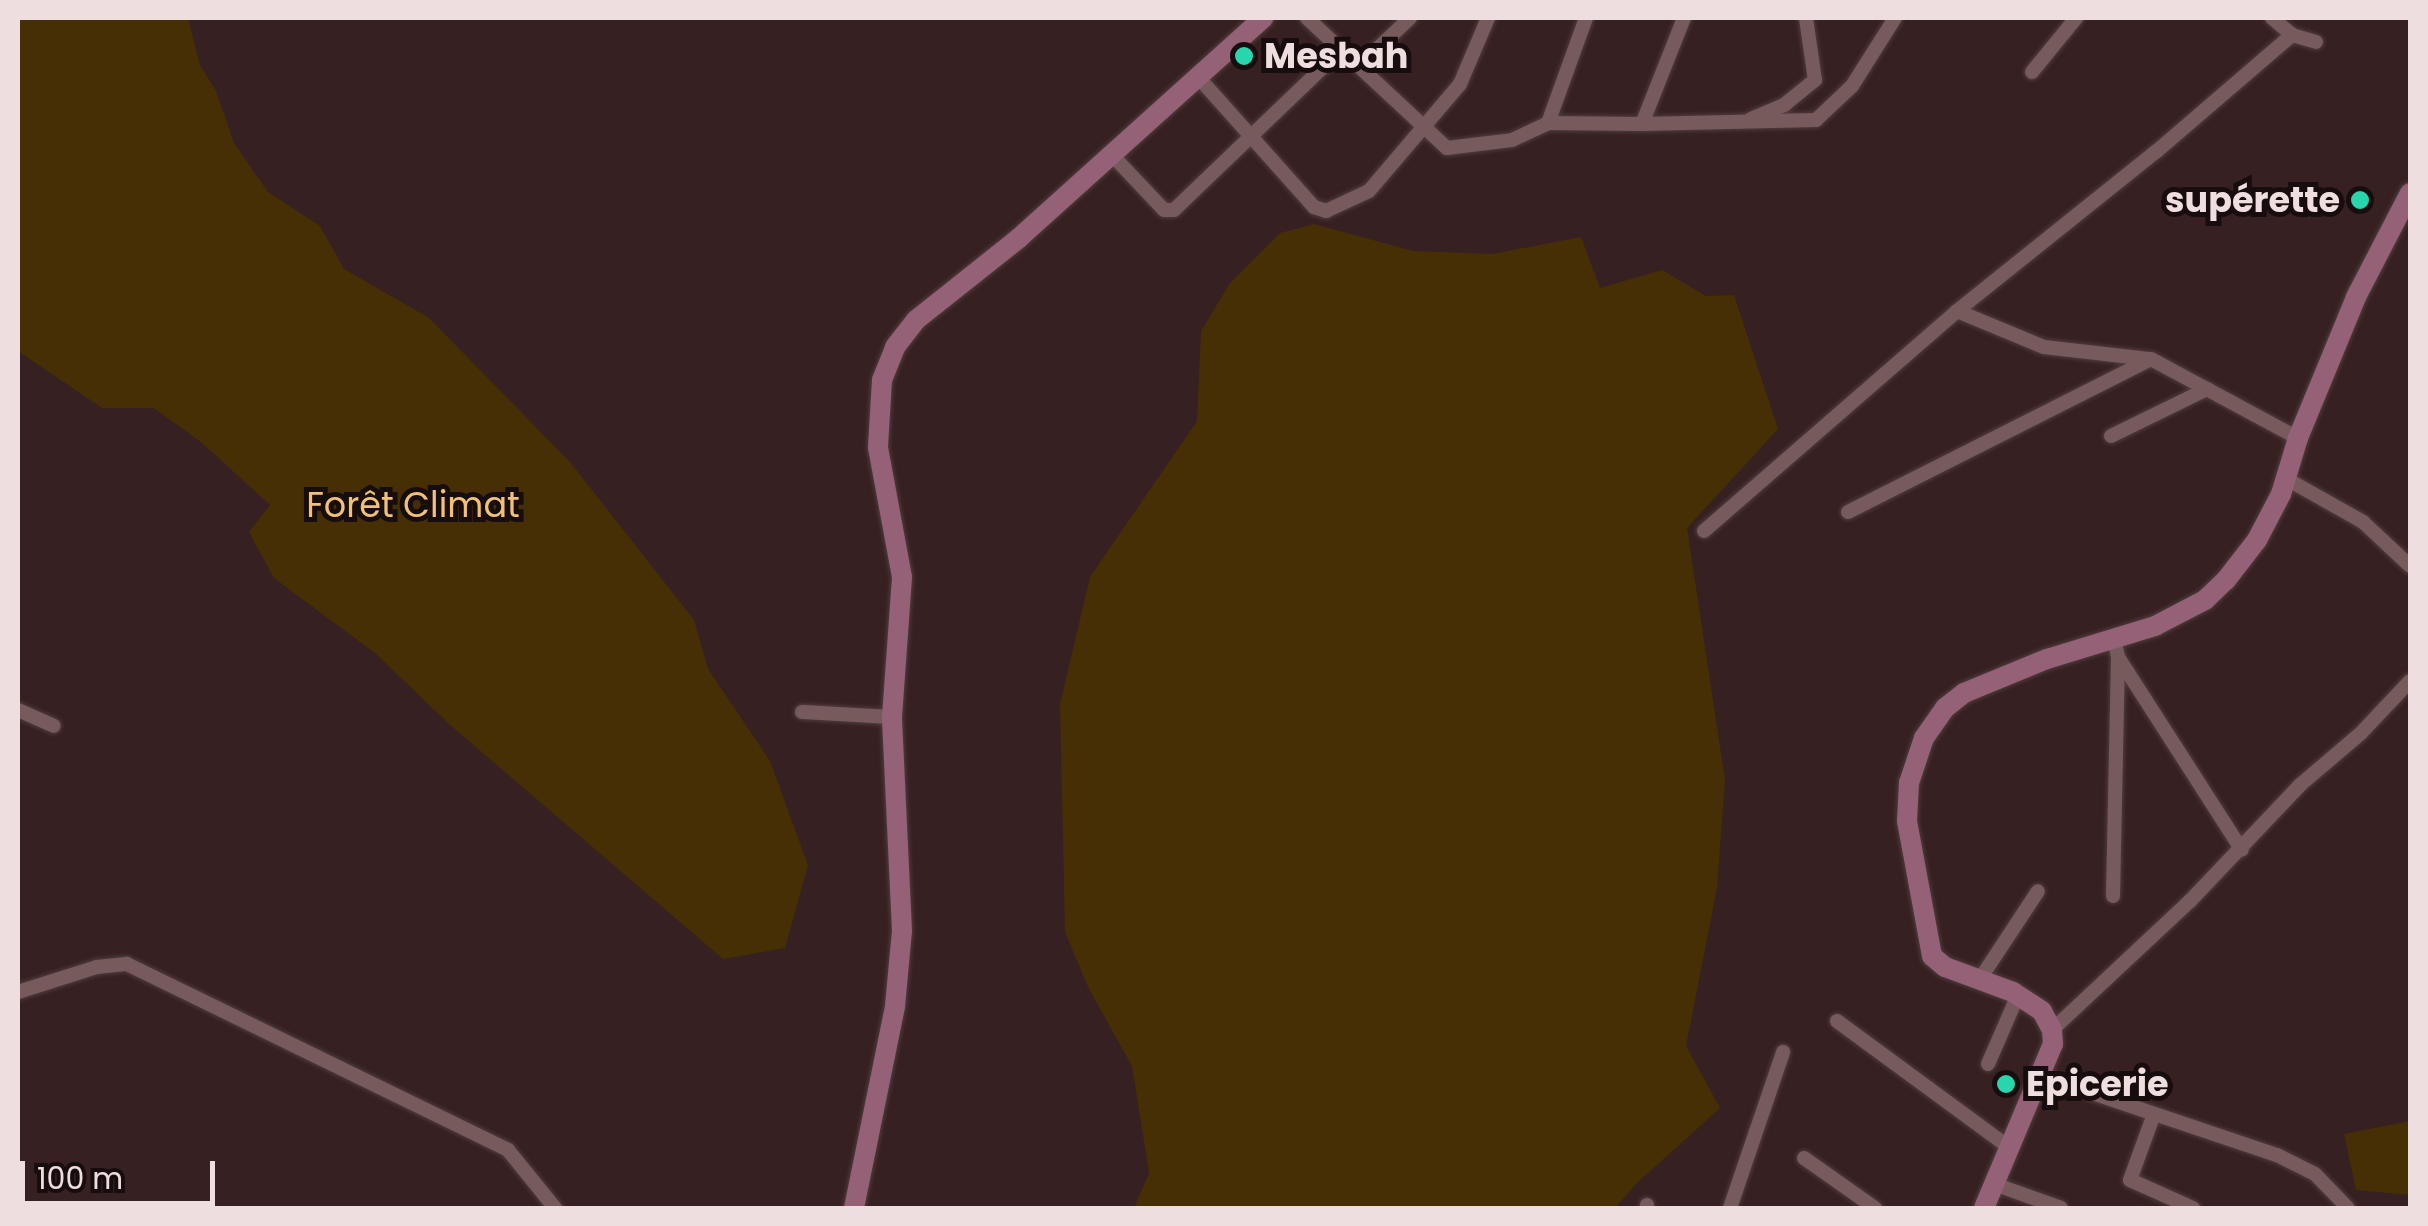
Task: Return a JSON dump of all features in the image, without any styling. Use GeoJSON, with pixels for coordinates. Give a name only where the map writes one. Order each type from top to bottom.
{"type":"FeatureCollection","features":[{"type":"Feature","properties":{"kind":"main road"},"geometry":{"type":"LineString","coordinates":[[854,1208],[895,1006],[902,931],[892,718],[902,576],[882,482],[878,412],[882,380],[895,347],[916,320],[1113,156],[1264,18]]}},
{"type":"Feature","properties":{"kind":"main road"},"geometry":{"type":"LineString","coordinates":[[1984,1208],[2053,1044],[2052,1030],[2042,1010],[2018,995],[1945,967],[1932,956],[1907,822],[1910,784],[1924,738],[1945,708],[1964,693],[2116,647],[2204,600],[2257,540],[2286,478],[2298,438],[2356,297],[2409,191]]}},
{"type":"Feature","properties":{"kind":"street"},"geometry":{"type":"LineString","coordinates":[[1306,18],[1447,148],[1512,140],[1548,123],[1816,120],[1852,86],[1896,18]]}},
{"type":"Feature","properties":{"kind":"street"},"geometry":{"type":"LineString","coordinates":[[1359,66],[1410,18]]}},
{"type":"Feature","properties":{"kind":"street"},"geometry":{"type":"LineString","coordinates":[[1199,78],[1314,208],[1326,211],[1369,191],[1425,126],[1460,84],[1488,18]]}},
{"type":"Feature","properties":{"kind":"street"},"geometry":{"type":"LineString","coordinates":[[1548,123],[1586,18]]}},
{"type":"Feature","properties":{"kind":"street"},"geometry":{"type":"LineString","coordinates":[[1642,124],[1684,18]]}},
{"type":"Feature","properties":{"kind":"street"},"geometry":{"type":"LineString","coordinates":[[1750,119],[1784,105],[1816,80],[1806,18]]}},
{"type":"Feature","properties":{"kind":"street"},"geometry":{"type":"LineString","coordinates":[[2032,72],[2076,18]]}},
{"type":"Feature","properties":{"kind":"street"},"geometry":{"type":"LineString","coordinates":[[2272,18],[2292,35],[2316,42]]}},
{"type":"Feature","properties":{"kind":"street"},"geometry":{"type":"LineString","coordinates":[[1704,531],[1957,311],[2157,151],[2292,35]]}},
{"type":"Feature","properties":{"kind":"street"},"geometry":{"type":"LineString","coordinates":[[1113,156],[1164,210],[1174,210],[1339,52]]}},
{"type":"Feature","properties":{"kind":"street"},"geometry":{"type":"LineString","coordinates":[[1957,311],[2044,347],[2151,359],[2298,438]]}},
{"type":"Feature","properties":{"kind":"street"},"geometry":{"type":"LineString","coordinates":[[1848,512],[2151,359]]}},
{"type":"Feature","properties":{"kind":"street"},"geometry":{"type":"LineString","coordinates":[[2112,436],[2207,389]]}},
{"type":"Feature","properties":{"kind":"street"},"geometry":{"type":"LineString","coordinates":[[2286,478],[2363,522],[2410,566]]}},
{"type":"Feature","properties":{"kind":"street"},"geometry":{"type":"LineString","coordinates":[[2116,647],[2242,850]]}},
{"type":"Feature","properties":{"kind":"street"},"geometry":{"type":"LineString","coordinates":[[2113,896],[2116,647]]}},
{"type":"Feature","properties":{"kind":"street"},"geometry":{"type":"LineString","coordinates":[[2052,1030],[2242,850],[2300,785],[2361,733],[2410,681]]}},
{"type":"Feature","properties":{"kind":"street"},"geometry":{"type":"LineString","coordinates":[[18,710],[54,726]]}},
{"type":"Feature","properties":{"kind":"street"},"geometry":{"type":"LineString","coordinates":[[802,712],[892,718]]}},
{"type":"Feature","properties":{"kind":"street"},"geometry":{"type":"LineString","coordinates":[[1980,979],[2038,891]]}},
{"type":"Feature","properties":{"kind":"street"},"geometry":{"type":"LineString","coordinates":[[18,992],[97,967],[127,964],[508,1150],[555,1208]]}},
{"type":"Feature","properties":{"kind":"street"},"geometry":{"type":"LineString","coordinates":[[1988,1064],[2018,995]]}},
{"type":"Feature","properties":{"kind":"street"},"geometry":{"type":"LineString","coordinates":[[1837,1021],[2007,1146]]}},
{"type":"Feature","properties":{"kind":"street"},"geometry":{"type":"LineString","coordinates":[[1730,1208],[1783,1052]]}},
{"type":"Feature","properties":{"kind":"street"},"geometry":{"type":"LineString","coordinates":[[2039,1074],[2302,1168],[2315,1174],[2348,1208]]}},
{"type":"Feature","properties":{"kind":"street"},"geometry":{"type":"LineString","coordinates":[[2154,1114],[2130,1180],[2194,1208]]}},
{"type":"Feature","properties":{"kind":"street"},"geometry":{"type":"LineString","coordinates":[[1804,1158],[1875,1208]]}},
{"type":"Feature","properties":{"kind":"street"},"geometry":{"type":"LineString","coordinates":[[1994,1184],[2061,1208]]}},
{"type":"Feature","properties":{"kind":"green space","name":"Forêt Climat"},"geometry":{"type":"Polygon","coordinates":[[[18,18],[188,18],[200,65],[216,91],[234,143],[268,192],[320,226],[344,269],[429,318],[570,462],[694,620],[708,669],[770,761],[808,865],[785,948],[723,959],[449,724],[375,653],[274,578],[249,532],[270,505],[201,442],[154,408],[102,408],[18,351],[18,18]]]}},
{"type":"Feature","properties":{"kind":"green space"},"geometry":{"type":"Polygon","coordinates":[[[1314,224],[1413,251],[1492,254],[1581,237],[1600,288],[1662,270],[1706,296],[1734,295],[1778,429],[1687,528],[1725,780],[1717,888],[1686,1046],[1720,1108],[1615,1208],[1134,1208],[1149,1173],[1132,1066],[1088,987],[1065,932],[1060,704],[1090,577],[1197,421],[1201,331],[1230,283],[1280,233],[1314,224]]]}},
{"type":"Feature","properties":{"kind":"green space"},"geometry":{"type":"Polygon","coordinates":[[[2410,1121],[2410,1195],[2356,1190],[2344,1134],[2410,1121]]]}},
{"type":"Feature","properties":{"kind":"place","name":"Mesbah"},"geometry":{"type":"Point","coordinates":[1244,56]}},
{"type":"Feature","properties":{"kind":"place","name":"supérette"},"geometry":{"type":"Point","coordinates":[2360,200]}},
{"type":"Feature","properties":{"kind":"place","name":"Epicerie"},"geometry":{"type":"Point","coordinates":[2006,1084]}}]}
